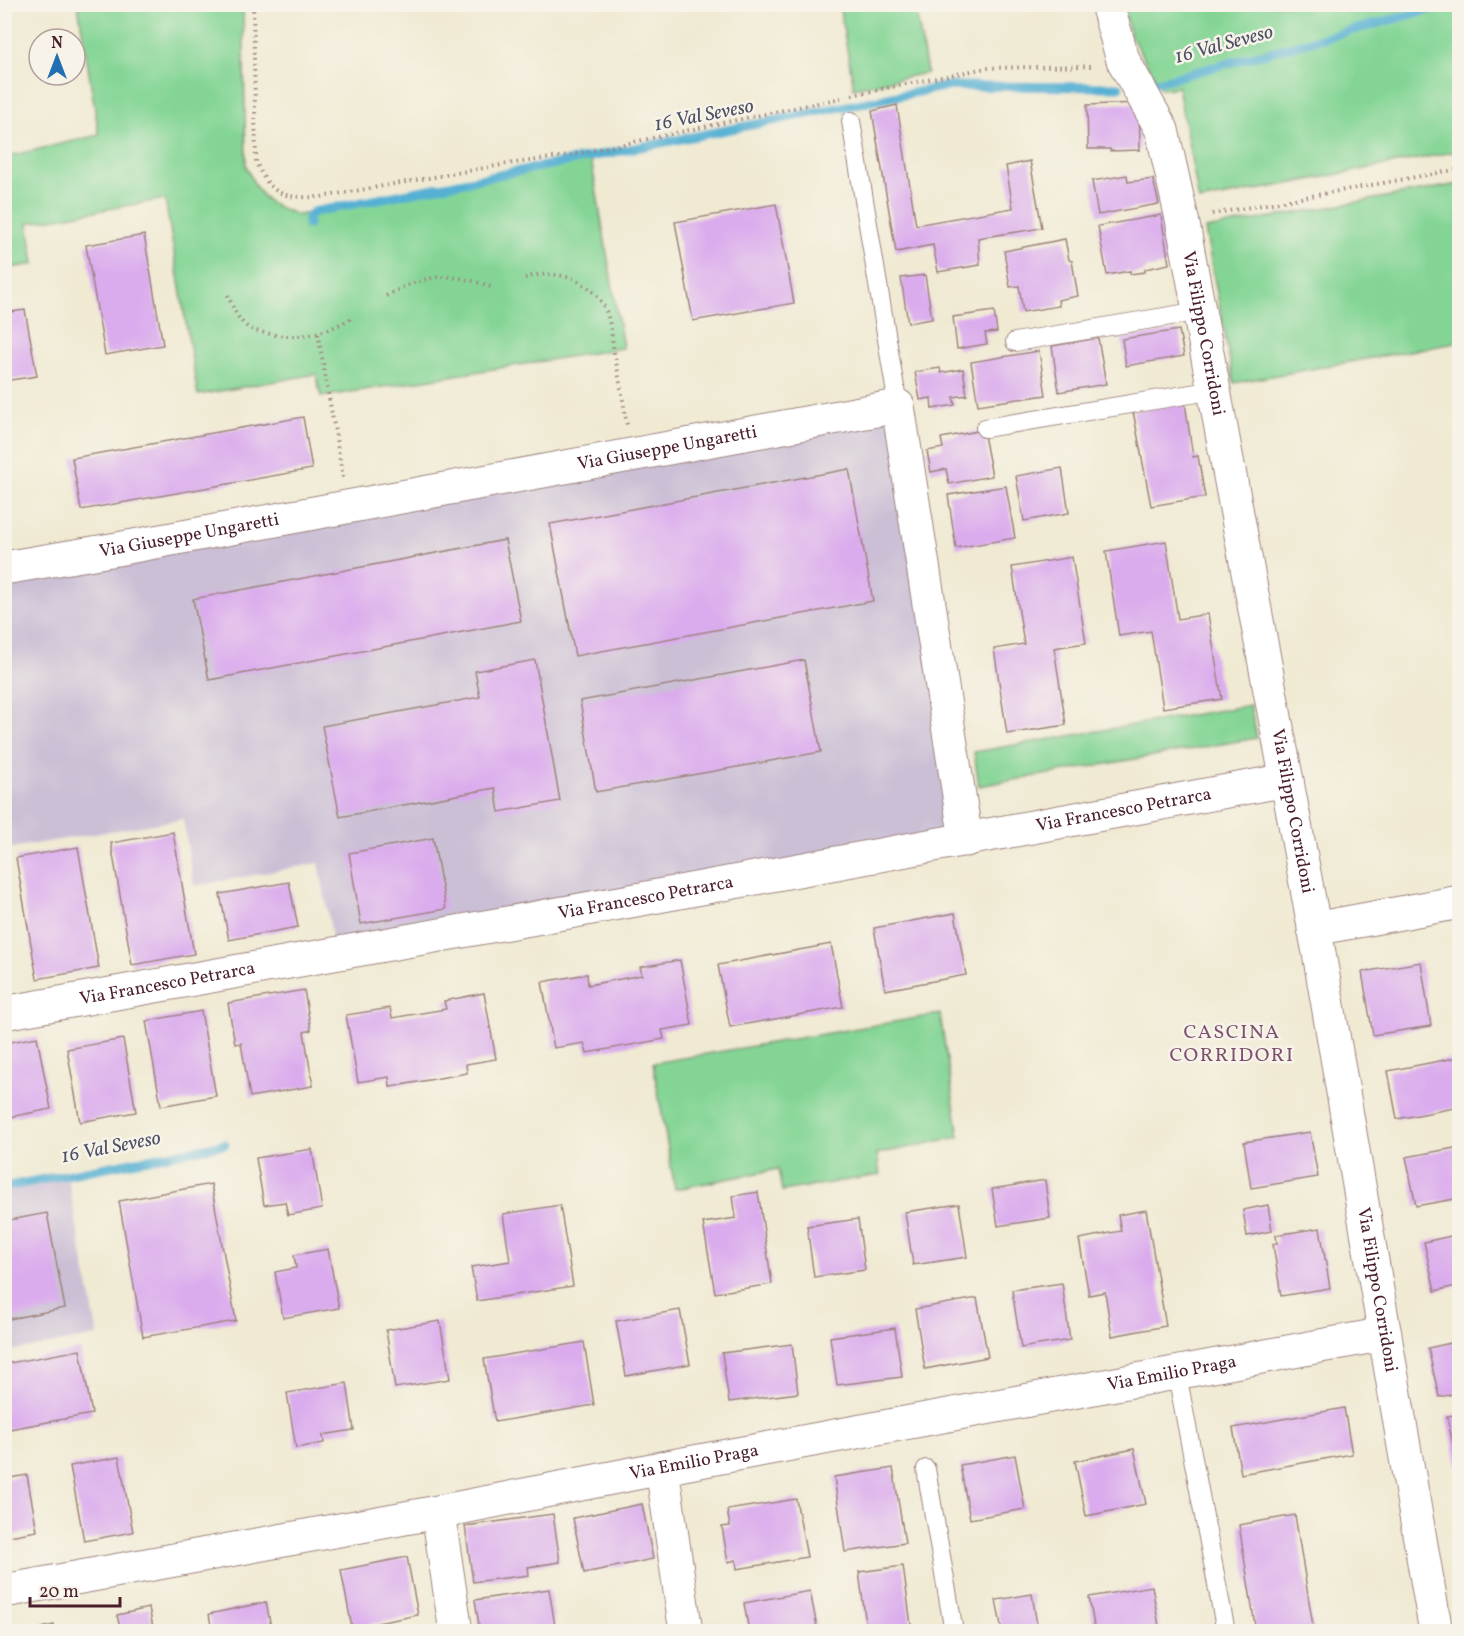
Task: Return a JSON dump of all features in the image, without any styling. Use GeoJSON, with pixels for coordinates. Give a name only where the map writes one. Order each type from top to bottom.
{"type":"FeatureCollection","features":[{"type":"Feature","properties":{"kind":"street","name":"Via Filippo Corridoni"},"geometry":{"type":"LineString","coordinates":[[1107,4],[1123,60],[1162,130],[1182,219],[1314,929],[1436,1632]]}},
{"type":"Feature","properties":{"kind":"street","name":"Via Giuseppe Ungaretti"},"geometry":{"type":"LineString","coordinates":[[4,568],[348,508],[898,406]]}},
{"type":"Feature","properties":{"kind":"street"},"geometry":{"type":"LineString","coordinates":[[898,406],[966,840]]}},
{"type":"Feature","properties":{"kind":"street","name":"Via Francesco Petrarca"},"geometry":{"type":"LineString","coordinates":[[4,1013],[1287,780]]}},
{"type":"Feature","properties":{"kind":"street"},"geometry":{"type":"LineString","coordinates":[[1314,929],[1460,903]]}},
{"type":"Feature","properties":{"kind":"street","name":"Via Emilio Praga"},"geometry":{"type":"LineString","coordinates":[[4,1591],[1385,1334]]}},
{"type":"Feature","properties":{"kind":"street"},"geometry":{"type":"LineString","coordinates":[[662,1468],[686,1632]]}},
{"type":"Feature","properties":{"kind":"street"},"geometry":{"type":"LineString","coordinates":[[438,1512],[456,1632]]}},
{"type":"Feature","properties":{"kind":"lane"},"geometry":{"type":"LineString","coordinates":[[851,121],[898,406]]}},
{"type":"Feature","properties":{"kind":"lane"},"geometry":{"type":"LineString","coordinates":[[1015,342],[1200,311]]}},
{"type":"Feature","properties":{"kind":"lane"},"geometry":{"type":"LineString","coordinates":[[985,428],[1215,390]]}},
{"type":"Feature","properties":{"kind":"lane"},"geometry":{"type":"LineString","coordinates":[[1177,1374],[1226,1632]]}},
{"type":"Feature","properties":{"kind":"lane"},"geometry":{"type":"LineString","coordinates":[[926,1469],[954,1632]]}},
{"type":"Feature","properties":{"kind":"path"},"geometry":{"type":"LineString","coordinates":[[253,4],[256,162],[263,180],[279,193],[295,198],[321,197],[507,164],[567,156],[965,71],[986,68],[1109,65],[1123,60]]}},
{"type":"Feature","properties":{"kind":"path"},"geometry":{"type":"LineString","coordinates":[[1182,219],[1460,169]]}},
{"type":"Feature","properties":{"kind":"path"},"geometry":{"type":"LineString","coordinates":[[525,279],[538,274],[568,277],[583,284],[601,301],[610,325],[633,456]]}},
{"type":"Feature","properties":{"kind":"path"},"geometry":{"type":"LineString","coordinates":[[386,296],[408,284],[437,277],[455,277],[491,287]]}},
{"type":"Feature","properties":{"kind":"path"},"geometry":{"type":"LineString","coordinates":[[228,295],[241,321],[255,331],[288,337],[318,334],[335,328],[352,318]]}},
{"type":"Feature","properties":{"kind":"path"},"geometry":{"type":"LineString","coordinates":[[318,334],[348,508]]}},
{"type":"Feature","properties":{"kind":"shaded area"},"geometry":{"type":"Polygon","coordinates":[[[891,414],[956,837],[334,949],[319,863],[194,886],[183,819],[5,849],[5,577],[891,414]]]}},
{"type":"Feature","properties":{"kind":"shaded area"},"geometry":{"type":"Polygon","coordinates":[[[67,1174],[98,1336],[5,1352],[5,1186],[67,1174]]]}},
{"type":"Feature","properties":{"kind":"green space"},"geometry":{"type":"Polygon","coordinates":[[[78,5],[243,5],[246,165],[264,198],[298,215],[591,159],[623,348],[321,397],[316,374],[198,395],[165,199],[28,223],[34,264],[5,269],[5,157],[99,135],[87,61],[87,27],[82,27],[78,5]]]}},
{"type":"Feature","properties":{"kind":"green space"},"geometry":{"type":"Polygon","coordinates":[[[839,5],[915,5],[927,73],[854,88],[839,5]]]}},
{"type":"Feature","properties":{"kind":"green space"},"geometry":{"type":"Polygon","coordinates":[[[1123,5],[1459,5],[1459,151],[1199,201],[1178,87],[1161,89],[1130,34],[1123,5]]]}},
{"type":"Feature","properties":{"kind":"green space"},"geometry":{"type":"Polygon","coordinates":[[[1459,184],[1459,342],[1234,383],[1205,229],[1459,184]]]}},
{"type":"Feature","properties":{"kind":"green space"},"geometry":{"type":"Polygon","coordinates":[[[1250,705],[1257,738],[979,786],[974,752],[1250,705]]]}},
{"type":"Feature","properties":{"kind":"green space"},"geometry":{"type":"Polygon","coordinates":[[[940,1014],[959,1137],[877,1154],[880,1175],[782,1191],[778,1169],[675,1189],[653,1063],[940,1014]]]}},
{"type":"Feature","properties":{"kind":"building"},"geometry":{"type":"Polygon","coordinates":[[[1139,103],[1140,150],[1088,149],[1087,105],[1139,103]]]}},
{"type":"Feature","properties":{"kind":"building"},"geometry":{"type":"Polygon","coordinates":[[[897,105],[916,225],[1013,208],[1006,166],[1030,161],[1042,228],[978,238],[980,265],[938,272],[933,245],[896,252],[872,111],[897,105]]]}},
{"type":"Feature","properties":{"kind":"building"},"geometry":{"type":"Polygon","coordinates":[[[1127,175],[1128,182],[1153,179],[1159,204],[1098,215],[1092,181],[1127,175]]]}},
{"type":"Feature","properties":{"kind":"building"},"geometry":{"type":"Polygon","coordinates":[[[776,204],[794,303],[693,321],[675,222],[776,204]]]}},
{"type":"Feature","properties":{"kind":"building"},"geometry":{"type":"Polygon","coordinates":[[[1161,215],[1169,264],[1145,269],[1145,272],[1130,274],[1130,271],[1107,275],[1098,226],[1161,215]]]}},
{"type":"Feature","properties":{"kind":"building"},"geometry":{"type":"Polygon","coordinates":[[[144,235],[163,345],[105,355],[86,245],[144,235]]]}},
{"type":"Feature","properties":{"kind":"building"},"geometry":{"type":"Polygon","coordinates":[[[1065,239],[1069,260],[1072,261],[1078,296],[1058,300],[1059,306],[1023,312],[1019,286],[1010,287],[1004,251],[1065,239]]]}},
{"type":"Feature","properties":{"kind":"building"},"geometry":{"type":"Polygon","coordinates":[[[925,275],[932,319],[908,323],[901,278],[925,275]]]}},
{"type":"Feature","properties":{"kind":"building"},"geometry":{"type":"Polygon","coordinates":[[[25,310],[37,376],[4,381],[4,313],[25,310]]]}},
{"type":"Feature","properties":{"kind":"building"},"geometry":{"type":"Polygon","coordinates":[[[994,311],[997,332],[985,333],[987,344],[957,349],[953,317],[994,311]]]}},
{"type":"Feature","properties":{"kind":"building"},"geometry":{"type":"Polygon","coordinates":[[[1179,330],[1184,356],[1126,366],[1122,339],[1179,330]]]}},
{"type":"Feature","properties":{"kind":"building"},"geometry":{"type":"Polygon","coordinates":[[[1098,338],[1106,384],[1059,392],[1052,346],[1098,338]]]}},
{"type":"Feature","properties":{"kind":"building"},"geometry":{"type":"Polygon","coordinates":[[[1039,351],[1046,395],[978,405],[971,362],[1039,351]]]}},
{"type":"Feature","properties":{"kind":"building"},"geometry":{"type":"Polygon","coordinates":[[[940,368],[941,373],[963,369],[967,395],[953,397],[955,405],[932,409],[931,398],[920,400],[915,372],[940,368]]]}},
{"type":"Feature","properties":{"kind":"building"},"geometry":{"type":"Polygon","coordinates":[[[1185,403],[1193,457],[1198,456],[1205,497],[1151,506],[1133,411],[1185,403]]]}},
{"type":"Feature","properties":{"kind":"building"},"geometry":{"type":"Polygon","coordinates":[[[303,417],[312,469],[81,510],[72,458],[303,417]]]}},
{"type":"Feature","properties":{"kind":"building"},"geometry":{"type":"Polygon","coordinates":[[[983,430],[992,476],[949,484],[946,469],[931,472],[927,451],[943,448],[941,438],[983,430]]]}},
{"type":"Feature","properties":{"kind":"building"},"geometry":{"type":"Polygon","coordinates":[[[1062,468],[1069,513],[1024,521],[1016,476],[1062,468]]]}},
{"type":"Feature","properties":{"kind":"building"},"geometry":{"type":"Polygon","coordinates":[[[849,469],[873,601],[575,656],[550,524],[849,469]]]}},
{"type":"Feature","properties":{"kind":"building"},"geometry":{"type":"Polygon","coordinates":[[[1006,486],[1015,538],[956,548],[948,495],[1006,486]]]}},
{"type":"Feature","properties":{"kind":"building"},"geometry":{"type":"Polygon","coordinates":[[[505,540],[521,621],[209,680],[193,599],[505,540]]]}},
{"type":"Feature","properties":{"kind":"building"},"geometry":{"type":"Polygon","coordinates":[[[1166,541],[1178,619],[1208,614],[1222,699],[1163,708],[1151,631],[1119,636],[1106,551],[1166,541]]]}},
{"type":"Feature","properties":{"kind":"building"},"geometry":{"type":"Polygon","coordinates":[[[1072,557],[1086,643],[1054,648],[1066,725],[1007,734],[994,649],[1024,644],[1012,567],[1072,557]]]}},
{"type":"Feature","properties":{"kind":"building"},"geometry":{"type":"Polygon","coordinates":[[[535,660],[560,801],[499,812],[495,788],[340,817],[322,726],[480,697],[475,671],[535,660]]]}},
{"type":"Feature","properties":{"kind":"building"},"geometry":{"type":"Polygon","coordinates":[[[804,660],[821,752],[596,792],[580,701],[804,660]]]}},
{"type":"Feature","properties":{"kind":"building"},"geometry":{"type":"Polygon","coordinates":[[[173,832],[194,954],[132,965],[111,843],[173,832]]]}},
{"type":"Feature","properties":{"kind":"building"},"geometry":{"type":"Polygon","coordinates":[[[433,838],[446,909],[361,924],[349,853],[433,838]]]}},
{"type":"Feature","properties":{"kind":"building"},"geometry":{"type":"Polygon","coordinates":[[[78,847],[99,968],[37,979],[16,858],[78,847]]]}},
{"type":"Feature","properties":{"kind":"building"},"geometry":{"type":"Polygon","coordinates":[[[289,882],[298,927],[229,940],[220,894],[289,882]]]}},
{"type":"Feature","properties":{"kind":"building"},"geometry":{"type":"Polygon","coordinates":[[[955,913],[966,975],[885,990],[874,928],[955,913]]]}},
{"type":"Feature","properties":{"kind":"building"},"geometry":{"type":"Polygon","coordinates":[[[831,944],[843,1007],[730,1027],[718,965],[831,944]]]}},
{"type":"Feature","properties":{"kind":"building"},"geometry":{"type":"Polygon","coordinates":[[[680,960],[692,1025],[662,1030],[664,1039],[587,1053],[584,1043],[554,1048],[542,982],[587,974],[588,985],[642,975],[640,967],[680,960]]]}},
{"type":"Feature","properties":{"kind":"building"},"geometry":{"type":"Polygon","coordinates":[[[1421,962],[1431,1026],[1373,1035],[1362,972],[1421,962]]]}},
{"type":"Feature","properties":{"kind":"building"},"geometry":{"type":"Polygon","coordinates":[[[304,990],[311,1030],[304,1032],[313,1086],[250,1097],[241,1043],[235,1044],[228,1003],[304,990]]]}},
{"type":"Feature","properties":{"kind":"building"},"geometry":{"type":"Polygon","coordinates":[[[484,993],[496,1059],[466,1064],[467,1073],[390,1087],[389,1077],[358,1082],[346,1015],[390,1008],[392,1018],[446,1009],[444,1001],[484,993]]]}},
{"type":"Feature","properties":{"kind":"building"},"geometry":{"type":"Polygon","coordinates":[[[201,1011],[216,1096],[161,1106],[146,1021],[201,1011]]]}},
{"type":"Feature","properties":{"kind":"building"},"geometry":{"type":"Polygon","coordinates":[[[37,1037],[51,1109],[5,1118],[5,1043],[37,1037]]]}},
{"type":"Feature","properties":{"kind":"building"},"geometry":{"type":"Polygon","coordinates":[[[123,1039],[136,1112],[80,1122],[67,1049],[123,1039]]]}},
{"type":"Feature","properties":{"kind":"building"},"geometry":{"type":"Polygon","coordinates":[[[1460,1057],[1460,1107],[1397,1119],[1388,1071],[1460,1057]]]}},
{"type":"Feature","properties":{"kind":"building"},"geometry":{"type":"Polygon","coordinates":[[[1310,1132],[1318,1177],[1251,1188],[1244,1142],[1310,1132]]]}},
{"type":"Feature","properties":{"kind":"building"},"geometry":{"type":"Polygon","coordinates":[[[1460,1147],[1460,1198],[1416,1206],[1406,1157],[1460,1147]]]}},
{"type":"Feature","properties":{"kind":"building"},"geometry":{"type":"Polygon","coordinates":[[[312,1149],[322,1209],[288,1215],[285,1202],[264,1205],[256,1158],[312,1149]]]}},
{"type":"Feature","properties":{"kind":"building"},"geometry":{"type":"Polygon","coordinates":[[[1045,1180],[1050,1218],[998,1226],[992,1189],[1045,1180]]]}},
{"type":"Feature","properties":{"kind":"building"},"geometry":{"type":"Polygon","coordinates":[[[211,1184],[236,1321],[143,1337],[119,1201],[211,1184]]]}},
{"type":"Feature","properties":{"kind":"building"},"geometry":{"type":"Polygon","coordinates":[[[758,1192],[772,1284],[715,1293],[703,1223],[736,1218],[733,1196],[758,1192]]]}},
{"type":"Feature","properties":{"kind":"building"},"geometry":{"type":"Polygon","coordinates":[[[959,1204],[967,1257],[913,1265],[905,1212],[959,1204]]]}},
{"type":"Feature","properties":{"kind":"building"},"geometry":{"type":"Polygon","coordinates":[[[560,1205],[573,1286],[477,1301],[471,1267],[510,1261],[503,1214],[560,1205]]]}},
{"type":"Feature","properties":{"kind":"building"},"geometry":{"type":"Polygon","coordinates":[[[1268,1205],[1272,1231],[1247,1236],[1243,1210],[1268,1205]]]}},
{"type":"Feature","properties":{"kind":"building"},"geometry":{"type":"Polygon","coordinates":[[[1146,1210],[1166,1326],[1112,1336],[1105,1292],[1089,1295],[1079,1239],[1121,1231],[1118,1215],[1146,1210]]]}},
{"type":"Feature","properties":{"kind":"building"},"geometry":{"type":"Polygon","coordinates":[[[47,1213],[65,1308],[4,1320],[4,1221],[47,1213]]]}},
{"type":"Feature","properties":{"kind":"building"},"geometry":{"type":"Polygon","coordinates":[[[858,1219],[865,1270],[814,1277],[807,1226],[858,1219]]]}},
{"type":"Feature","properties":{"kind":"building"},"geometry":{"type":"Polygon","coordinates":[[[1320,1228],[1330,1288],[1281,1296],[1273,1244],[1277,1243],[1276,1235],[1320,1228]]]}},
{"type":"Feature","properties":{"kind":"building"},"geometry":{"type":"Polygon","coordinates":[[[1460,1234],[1460,1285],[1435,1291],[1424,1242],[1460,1234]]]}},
{"type":"Feature","properties":{"kind":"building"},"geometry":{"type":"Polygon","coordinates":[[[328,1249],[339,1308],[283,1318],[275,1272],[296,1268],[294,1255],[328,1249]]]}},
{"type":"Feature","properties":{"kind":"building"},"geometry":{"type":"Polygon","coordinates":[[[1062,1283],[1070,1340],[1021,1348],[1012,1290],[1062,1283]]]}},
{"type":"Feature","properties":{"kind":"building"},"geometry":{"type":"Polygon","coordinates":[[[977,1298],[988,1357],[925,1369],[915,1309],[977,1298]]]}},
{"type":"Feature","properties":{"kind":"building"},"geometry":{"type":"Polygon","coordinates":[[[680,1310],[690,1364],[626,1376],[616,1321],[680,1310]]]}},
{"type":"Feature","properties":{"kind":"building"},"geometry":{"type":"Polygon","coordinates":[[[440,1321],[450,1379],[395,1388],[386,1330],[440,1321]]]}},
{"type":"Feature","properties":{"kind":"building"},"geometry":{"type":"Polygon","coordinates":[[[895,1328],[902,1377],[837,1385],[830,1337],[895,1328]]]}},
{"type":"Feature","properties":{"kind":"building"},"geometry":{"type":"Polygon","coordinates":[[[1460,1341],[1460,1393],[1439,1397],[1428,1348],[1460,1341]]]}},
{"type":"Feature","properties":{"kind":"building"},"geometry":{"type":"Polygon","coordinates":[[[584,1342],[594,1405],[495,1422],[484,1359],[584,1342]]]}},
{"type":"Feature","properties":{"kind":"building"},"geometry":{"type":"Polygon","coordinates":[[[792,1344],[798,1393],[729,1402],[722,1353],[792,1344]]]}},
{"type":"Feature","properties":{"kind":"building"},"geometry":{"type":"Polygon","coordinates":[[[80,1350],[92,1414],[4,1430],[4,1364],[80,1350]]]}},
{"type":"Feature","properties":{"kind":"building"},"geometry":{"type":"Polygon","coordinates":[[[347,1383],[354,1430],[323,1435],[324,1443],[296,1448],[287,1393],[347,1383]]]}},
{"type":"Feature","properties":{"kind":"building"},"geometry":{"type":"Polygon","coordinates":[[[1344,1408],[1352,1454],[1241,1474],[1233,1428],[1344,1408]]]}},
{"type":"Feature","properties":{"kind":"building"},"geometry":{"type":"Polygon","coordinates":[[[1460,1414],[1460,1464],[1457,1464],[1447,1416],[1460,1414]]]}},
{"type":"Feature","properties":{"kind":"building"},"geometry":{"type":"Polygon","coordinates":[[[1134,1449],[1146,1504],[1086,1516],[1075,1461],[1134,1449]]]}},
{"type":"Feature","properties":{"kind":"building"},"geometry":{"type":"Polygon","coordinates":[[[1015,1455],[1025,1509],[970,1519],[960,1465],[1015,1455]]]}},
{"type":"Feature","properties":{"kind":"building"},"geometry":{"type":"Polygon","coordinates":[[[119,1457],[133,1532],[84,1541],[70,1466],[119,1457]]]}},
{"type":"Feature","properties":{"kind":"building"},"geometry":{"type":"Polygon","coordinates":[[[893,1468],[905,1543],[845,1552],[834,1477],[893,1468]]]}},
{"type":"Feature","properties":{"kind":"building"},"geometry":{"type":"Polygon","coordinates":[[[27,1475],[37,1531],[4,1537],[4,1479],[27,1475]]]}},
{"type":"Feature","properties":{"kind":"building"},"geometry":{"type":"Polygon","coordinates":[[[796,1499],[807,1557],[737,1569],[736,1560],[728,1562],[722,1527],[730,1526],[727,1510],[796,1499]]]}},
{"type":"Feature","properties":{"kind":"building"},"geometry":{"type":"Polygon","coordinates":[[[642,1504],[653,1559],[584,1573],[573,1518],[642,1504]]]}},
{"type":"Feature","properties":{"kind":"building"},"geometry":{"type":"Polygon","coordinates":[[[553,1514],[560,1562],[528,1567],[529,1575],[473,1582],[465,1526],[553,1514]]]}},
{"type":"Feature","properties":{"kind":"building"},"geometry":{"type":"Polygon","coordinates":[[[1295,1515],[1314,1632],[1256,1632],[1239,1525],[1295,1515]]]}},
{"type":"Feature","properties":{"kind":"building"},"geometry":{"type":"Polygon","coordinates":[[[407,1557],[418,1615],[352,1628],[341,1570],[407,1557]]]}},
{"type":"Feature","properties":{"kind":"building"},"geometry":{"type":"Polygon","coordinates":[[[903,1566],[912,1632],[867,1632],[859,1572],[903,1566]]]}},
{"type":"Feature","properties":{"kind":"building"},"geometry":{"type":"Polygon","coordinates":[[[1152,1586],[1160,1632],[1095,1632],[1089,1597],[1152,1586]]]}},
{"type":"Feature","properties":{"kind":"building"},"geometry":{"type":"Polygon","coordinates":[[[549,1589],[556,1632],[480,1632],[475,1600],[549,1589]]]}},
{"type":"Feature","properties":{"kind":"building"},"geometry":{"type":"Polygon","coordinates":[[[810,1591],[818,1632],[749,1632],[744,1603],[810,1591]]]}},
{"type":"Feature","properties":{"kind":"building"},"geometry":{"type":"Polygon","coordinates":[[[1032,1594],[1037,1625],[1002,1631],[996,1600],[1032,1594]]]}},
{"type":"Feature","properties":{"kind":"building"},"geometry":{"type":"Polygon","coordinates":[[[266,1602],[272,1632],[212,1632],[209,1614],[266,1602]]]}},
{"type":"Feature","properties":{"kind":"building"},"geometry":{"type":"Polygon","coordinates":[[[149,1608],[154,1632],[121,1632],[117,1615],[149,1608]]]}},
{"type":"Feature","properties":{"kind":"building"},"geometry":{"type":"Polygon","coordinates":[[[54,1625],[55,1632],[30,1632],[30,1631],[54,1625]]]}},
{"type":"Feature","properties":{"kind":"waterway","name":"16 Val Seveso"},"geometry":{"type":"LineString","coordinates":[[1147,83],[1162,81],[1450,4]]}},
{"type":"Feature","properties":{"kind":"waterway","name":"16 Val Seveso"},"geometry":{"type":"LineString","coordinates":[[308,225],[308,217],[313,212],[948,86],[1119,87]]}},
{"type":"Feature","properties":{"kind":"waterway","name":"16 Val Seveso"},"geometry":{"type":"LineString","coordinates":[[4,1187],[225,1144]]}},
{"type":"Feature","properties":{"kind":"district","name":"CASCINA CORRIDORI"},"geometry":{"type":"Point","coordinates":[1232,1044]}}]}
